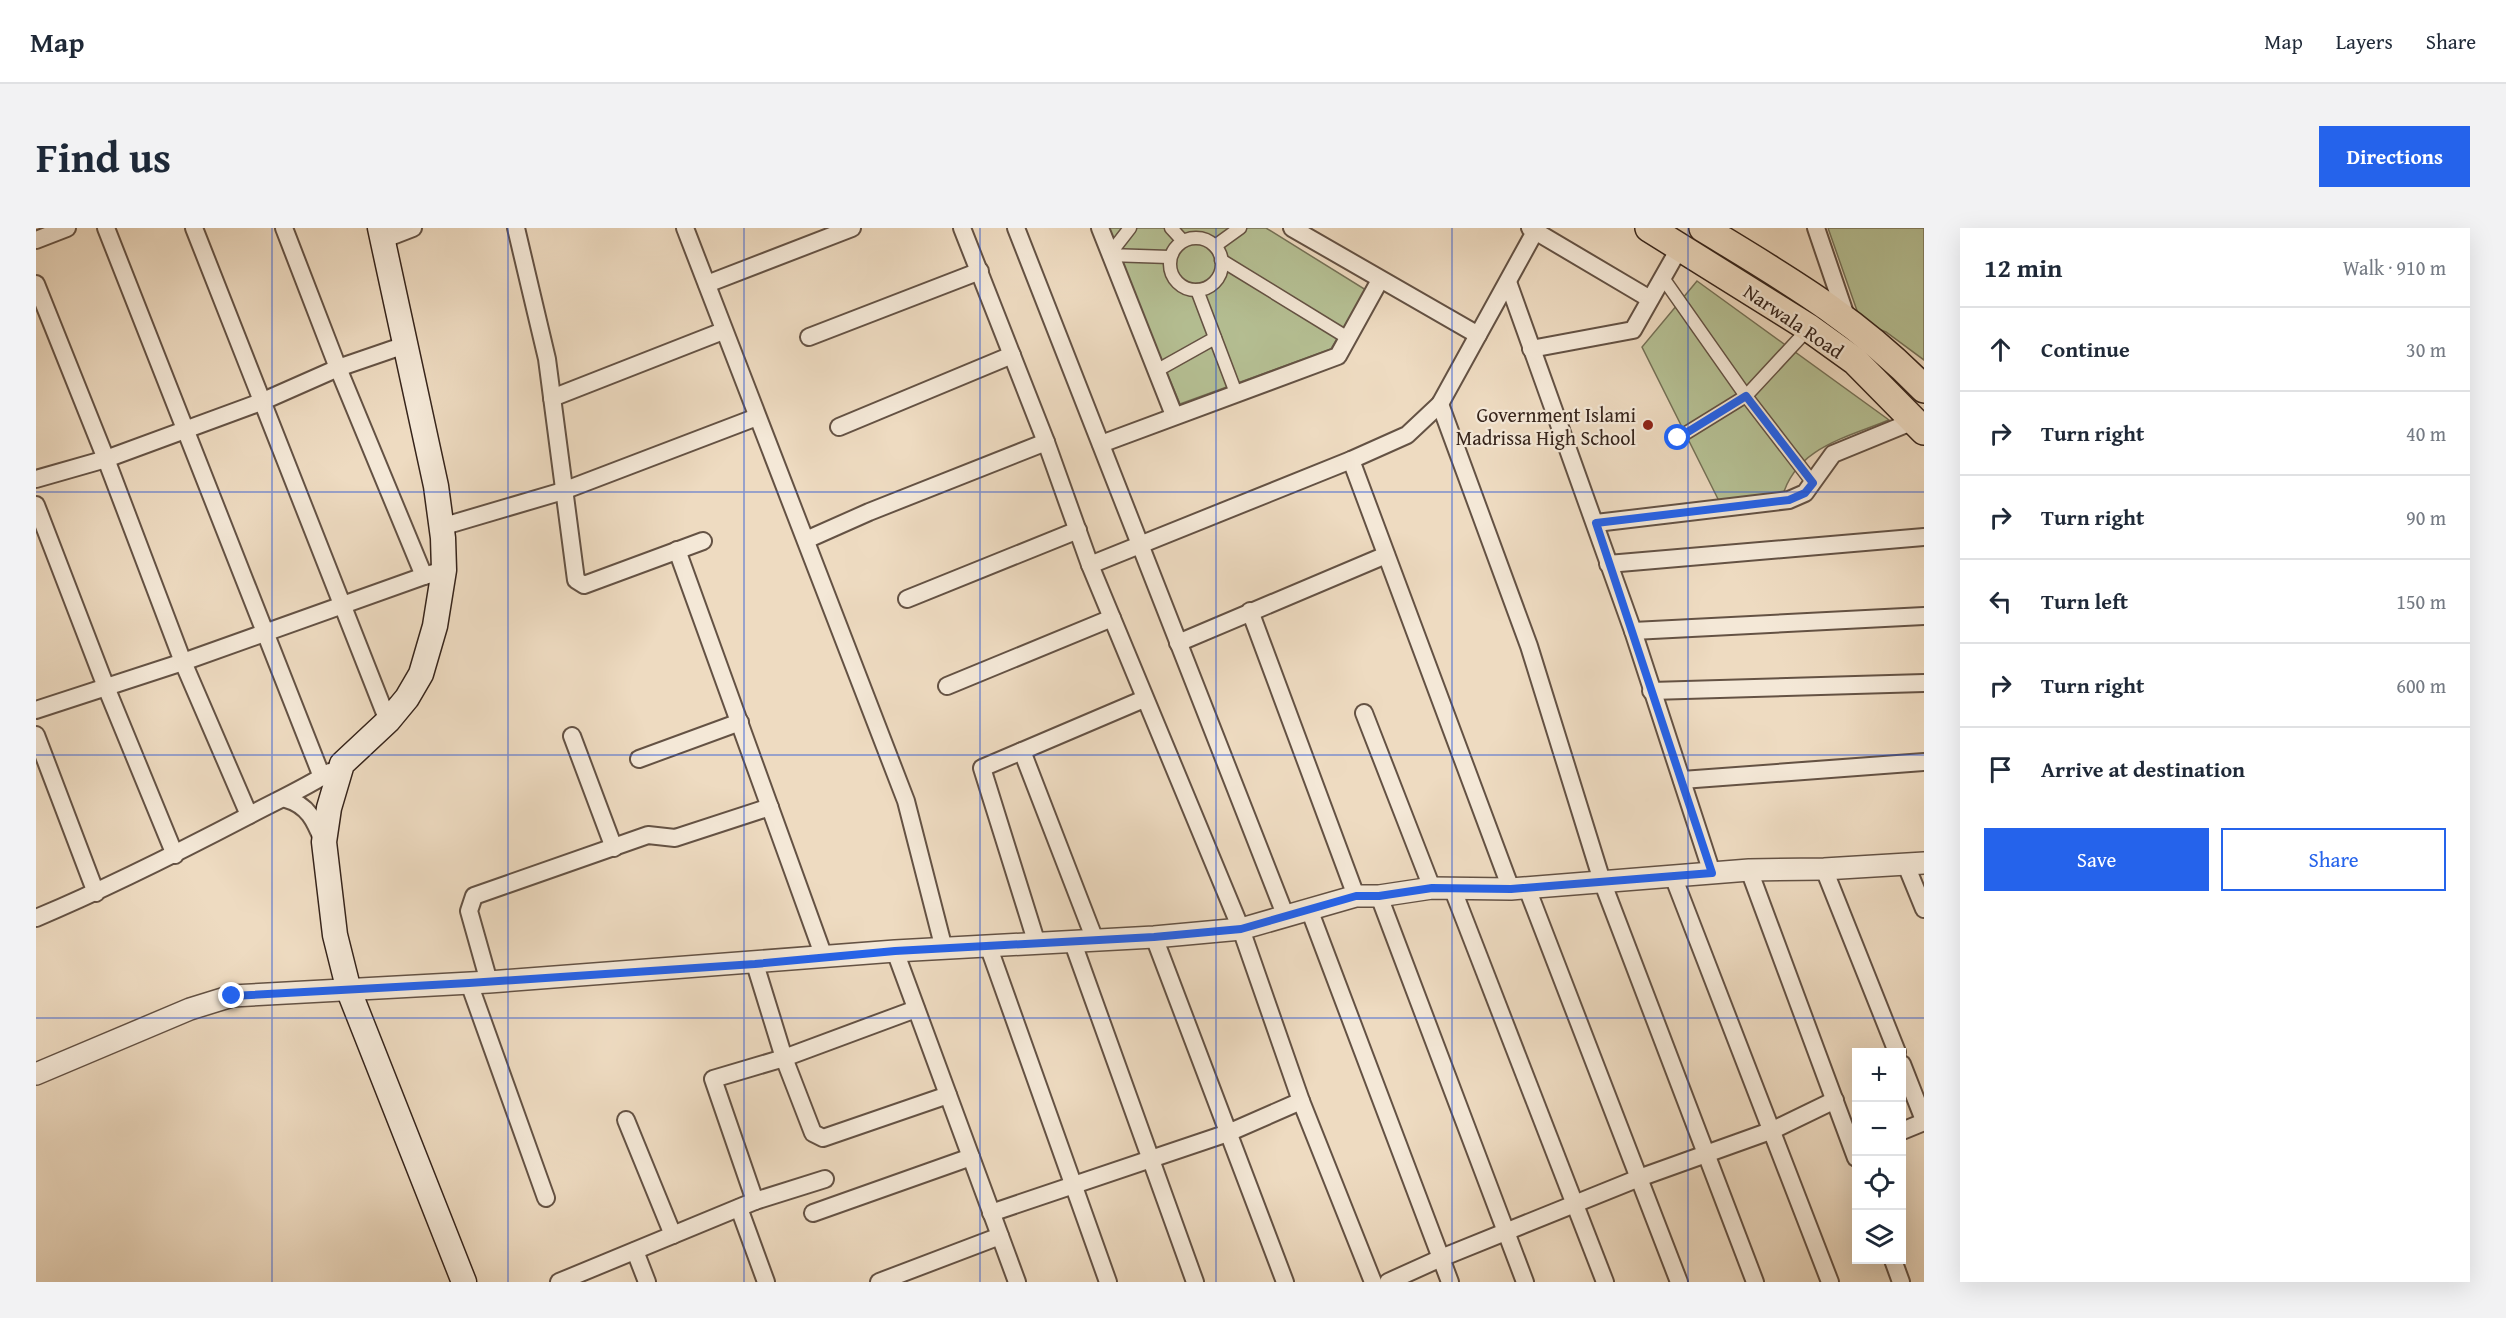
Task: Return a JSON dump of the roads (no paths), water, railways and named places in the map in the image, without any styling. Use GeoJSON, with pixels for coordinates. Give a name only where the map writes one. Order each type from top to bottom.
{"type":"FeatureCollection","features":[{"type":"Feature","properties":{"kind":"main road","name":"Narwala Road"},"geometry":{"type":"LineString","coordinates":[[1649,228],[1809,328],[1855,362],[1921,423]]}},
{"type":"Feature","properties":{"kind":"main road","name":"Narwala Road"},"geometry":{"type":"LineString","coordinates":[[1703,228],[1737,237],[1848,319],[1898,360],[1924,389]]}},
{"type":"Feature","properties":{"kind":"main road"},"geometry":{"type":"LineString","coordinates":[[381,234],[436,486],[441,527],[434,573],[435,626],[421,674],[407,698],[388,721],[342,764],[328,808],[324,842],[335,935],[349,991],[464,1282]]}},
{"type":"Feature","properties":{"kind":"street"},"geometry":{"type":"LineString","coordinates":[[36,240],[67,228]]}},
{"type":"Feature","properties":{"kind":"street"},"geometry":{"type":"LineString","coordinates":[[106,228],[183,429],[322,777]]}},
{"type":"Feature","properties":{"kind":"street"},"geometry":{"type":"LineString","coordinates":[[194,228],[388,721]]}},
{"type":"Feature","properties":{"kind":"street"},"geometry":{"type":"LineString","coordinates":[[36,710],[183,662],[434,573],[338,368],[284,228]]}},
{"type":"Feature","properties":{"kind":"street"},"geometry":{"type":"LineString","coordinates":[[381,234],[413,228]]}},
{"type":"Feature","properties":{"kind":"street"},"geometry":{"type":"LineString","coordinates":[[516,228],[532,289],[552,398],[576,580],[584,585],[703,541]]}},
{"type":"Feature","properties":{"kind":"street"},"geometry":{"type":"LineString","coordinates":[[685,228],[906,801],[944,949]]}},
{"type":"Feature","properties":{"kind":"street"},"geometry":{"type":"LineString","coordinates":[[707,285],[852,228]]}},
{"type":"Feature","properties":{"kind":"street"},"geometry":{"type":"LineString","coordinates":[[962,228],[1046,442],[1090,565],[1241,929],[1301,1101],[1373,1282]]}},
{"type":"Feature","properties":{"kind":"street"},"geometry":{"type":"LineString","coordinates":[[1016,228],[1286,917]]}},
{"type":"Feature","properties":{"kind":"street"},"geometry":{"type":"LineString","coordinates":[[1100,228],[1174,415]]}},
{"type":"Feature","properties":{"kind":"street"},"geometry":{"type":"LineString","coordinates":[[1109,255],[1130,228]]}},
{"type":"Feature","properties":{"kind":"street"},"geometry":{"type":"LineString","coordinates":[[1171,228],[1182,240]]}},
{"type":"Feature","properties":{"kind":"street"},"geometry":{"type":"LineString","coordinates":[[1215,246],[1240,228]]}},
{"type":"Feature","properties":{"kind":"street"},"geometry":{"type":"LineString","coordinates":[[1292,228],[1478,335]]}},
{"type":"Feature","properties":{"kind":"street"},"geometry":{"type":"LineString","coordinates":[[1816,228],[1848,319],[1855,362]]}},
{"type":"Feature","properties":{"kind":"street"},"geometry":{"type":"LineString","coordinates":[[1090,565],[1351,460],[1407,435],[1440,404],[1508,282],[1534,229],[1650,299]]}},
{"type":"Feature","properties":{"kind":"street"},"geometry":{"type":"LineString","coordinates":[[1202,237],[1220,250],[1223,271],[1210,288],[1190,291],[1173,278],[1169,257],[1182,240],[1202,237]]}},
{"type":"Feature","properties":{"kind":"street"},"geometry":{"type":"LineString","coordinates":[[1531,349],[1633,330],[1680,247]]}},
{"type":"Feature","properties":{"kind":"street"},"geometry":{"type":"LineString","coordinates":[[1109,255],[1169,257]]}},
{"type":"Feature","properties":{"kind":"street"},"geometry":{"type":"LineString","coordinates":[[1221,260],[1348,338]]}},
{"type":"Feature","properties":{"kind":"street"},"geometry":{"type":"LineString","coordinates":[[810,337],[980,271]]}},
{"type":"Feature","properties":{"kind":"street"},"geometry":{"type":"LineString","coordinates":[[1663,278],[1746,396],[1813,483]]}},
{"type":"Feature","properties":{"kind":"street"},"geometry":{"type":"LineString","coordinates":[[1101,444],[1338,356],[1380,280]]}},
{"type":"Feature","properties":{"kind":"street"},"geometry":{"type":"LineString","coordinates":[[1508,282],[1596,523],[1712,873]]}},
{"type":"Feature","properties":{"kind":"street"},"geometry":{"type":"LineString","coordinates":[[36,284],[106,459],[183,662],[249,815]]}},
{"type":"Feature","properties":{"kind":"street"},"geometry":{"type":"LineString","coordinates":[[1197,290],[1236,393]]}},
{"type":"Feature","properties":{"kind":"street"},"geometry":{"type":"LineString","coordinates":[[1678,438],[1746,396],[1809,328]]}},
{"type":"Feature","properties":{"kind":"street"},"geometry":{"type":"LineString","coordinates":[[552,398],[723,331]]}},
{"type":"Feature","properties":{"kind":"street"},"geometry":{"type":"LineString","coordinates":[[1156,371],[1215,338]]}},
{"type":"Feature","properties":{"kind":"street"},"geometry":{"type":"LineString","coordinates":[[36,479],[106,459],[261,402],[338,368],[405,345]]}},
{"type":"Feature","properties":{"kind":"street"},"geometry":{"type":"LineString","coordinates":[[839,427],[1012,355]]}},
{"type":"Feature","properties":{"kind":"street"},"geometry":{"type":"LineString","coordinates":[[1440,404],[1529,646],[1602,881],[1755,1282]]}},
{"type":"Feature","properties":{"kind":"street"},"geometry":{"type":"LineString","coordinates":[[441,527],[563,491],[757,417]]}},
{"type":"Feature","properties":{"kind":"street"},"geometry":{"type":"LineString","coordinates":[[1596,523],[1789,500],[1805,493],[1833,454],[1921,423]]}},
{"type":"Feature","properties":{"kind":"street"},"geometry":{"type":"LineString","coordinates":[[806,540],[1046,442]]}},
{"type":"Feature","properties":{"kind":"street"},"geometry":{"type":"LineString","coordinates":[[1351,460],[1386,555],[1679,1282]]}},
{"type":"Feature","properties":{"kind":"street"},"geometry":{"type":"LineString","coordinates":[[36,505],[106,687],[175,855]]}},
{"type":"Feature","properties":{"kind":"street"},"geometry":{"type":"LineString","coordinates":[[907,599],[1078,530]]}},
{"type":"Feature","properties":{"kind":"street"},"geometry":{"type":"LineString","coordinates":[[1608,564],[1924,537]]}},
{"type":"Feature","properties":{"kind":"street"},"geometry":{"type":"LineString","coordinates":[[677,550],[824,957]]}},
{"type":"Feature","properties":{"kind":"street"},"geometry":{"type":"LineString","coordinates":[[1178,643],[1386,555]]}},
{"type":"Feature","properties":{"kind":"street"},"geometry":{"type":"LineString","coordinates":[[1250,611],[1356,896]]}},
{"type":"Feature","properties":{"kind":"street"},"geometry":{"type":"LineString","coordinates":[[1633,631],[1924,616]]}},
{"type":"Feature","properties":{"kind":"street"},"geometry":{"type":"LineString","coordinates":[[947,686],[1112,618]]}},
{"type":"Feature","properties":{"kind":"street"},"geometry":{"type":"LineString","coordinates":[[1651,691],[1924,683]]}},
{"type":"Feature","properties":{"kind":"street"},"geometry":{"type":"LineString","coordinates":[[1036,944],[982,768],[1144,699]]}},
{"type":"Feature","properties":{"kind":"street"},"geometry":{"type":"LineString","coordinates":[[1364,713],[1432,888]]}},
{"type":"Feature","properties":{"kind":"street"},"geometry":{"type":"LineString","coordinates":[[639,759],[740,722]]}},
{"type":"Feature","properties":{"kind":"street"},"geometry":{"type":"LineString","coordinates":[[36,735],[96,892]]}},
{"type":"Feature","properties":{"kind":"street"},"geometry":{"type":"LineString","coordinates":[[572,736],[614,848]]}},
{"type":"Feature","properties":{"kind":"street"},"geometry":{"type":"LineString","coordinates":[[1022,752],[1095,940]]}},
{"type":"Feature","properties":{"kind":"street"},"geometry":{"type":"LineString","coordinates":[[1682,780],[1924,762]]}},
{"type":"Feature","properties":{"kind":"street"},"geometry":{"type":"LineString","coordinates":[[36,918],[175,855],[249,815],[286,799],[342,764]]}},
{"type":"Feature","properties":{"kind":"street"},"geometry":{"type":"LineString","coordinates":[[286,799],[294,801],[310,813],[324,842]]}},
{"type":"Feature","properties":{"kind":"street"},"geometry":{"type":"LineString","coordinates":[[546,1198],[479,982],[469,911],[474,896],[648,835],[675,838],[770,807]]}},
{"type":"Feature","properties":{"kind":"street"},"geometry":{"type":"LineString","coordinates":[[36,1074],[190,1009],[232,996],[349,991],[755,964],[895,951],[989,948],[1154,937],[1241,929],[1356,896],[1379,896],[1432,888],[1453,890],[1519,888],[1749,870],[1915,864],[1924,909]]}},
{"type":"Feature","properties":{"kind":"street"},"geometry":{"type":"LineString","coordinates":[[1824,869],[1895,1048]]}},
{"type":"Feature","properties":{"kind":"street"},"geometry":{"type":"LineString","coordinates":[[1749,870],[1852,1142]]}},
{"type":"Feature","properties":{"kind":"street"},"geometry":{"type":"LineString","coordinates":[[1673,876],[1830,1282]]}},
{"type":"Feature","properties":{"kind":"street"},"geometry":{"type":"LineString","coordinates":[[1453,890],[1605,1282]]}},
{"type":"Feature","properties":{"kind":"street"},"geometry":{"type":"LineString","coordinates":[[1379,896],[1525,1282]]}},
{"type":"Feature","properties":{"kind":"street"},"geometry":{"type":"LineString","coordinates":[[1309,909],[1450,1282]]}},
{"type":"Feature","properties":{"kind":"street"},"geometry":{"type":"LineString","coordinates":[[1154,937],[1285,1282]]}},
{"type":"Feature","properties":{"kind":"street"},"geometry":{"type":"LineString","coordinates":[[1073,943],[1195,1282]]}},
{"type":"Feature","properties":{"kind":"street"},"geometry":{"type":"LineString","coordinates":[[989,948],[1108,1282]]}},
{"type":"Feature","properties":{"kind":"street"},"geometry":{"type":"LineString","coordinates":[[895,951],[1017,1282]]}},
{"type":"Feature","properties":{"kind":"street"},"geometry":{"type":"LineString","coordinates":[[755,964],[784,1058],[813,1133],[823,1138],[948,1095]]}},
{"type":"Feature","properties":{"kind":"street"},"geometry":{"type":"LineString","coordinates":[[755,1201],[713,1079],[784,1058],[916,1009]]}},
{"type":"Feature","properties":{"kind":"street"},"geometry":{"type":"LineString","coordinates":[[1906,1074],[1924,1121],[1906,1129]]}},
{"type":"Feature","properties":{"kind":"street"},"geometry":{"type":"LineString","coordinates":[[1388,1282],[1441,1258],[1575,1206],[1639,1178],[1773,1130],[1835,1100]]}},
{"type":"Feature","properties":{"kind":"street"},"geometry":{"type":"LineString","coordinates":[[991,1213],[1228,1133],[1301,1101]]}},
{"type":"Feature","properties":{"kind":"street"},"geometry":{"type":"LineString","coordinates":[[627,1120],[672,1235]]}},
{"type":"Feature","properties":{"kind":"street"},"geometry":{"type":"LineString","coordinates":[[813,1212],[971,1157]]}},
{"type":"Feature","properties":{"kind":"street"},"geometry":{"type":"LineString","coordinates":[[559,1282],[755,1201],[825,1179]]}},
{"type":"Feature","properties":{"kind":"street"},"geometry":{"type":"LineString","coordinates":[[739,1208],[766,1282]]}},
{"type":"Feature","properties":{"kind":"street"},"geometry":{"type":"LineString","coordinates":[[879,1282],[999,1236]]}},
{"type":"Feature","properties":{"kind":"street"},"geometry":{"type":"LineString","coordinates":[[634,1251],[647,1282]]}},
{"type":"Feature","properties":{"kind":"street"},"geometry":{"type":"LineString","coordinates":[[1894,1264],[1901,1282]]}},
{"type":"Feature","properties":{"kind":"place","name":"Government Islami Madrissa High School"},"geometry":{"type":"Point","coordinates":[1648,425]}}]}
